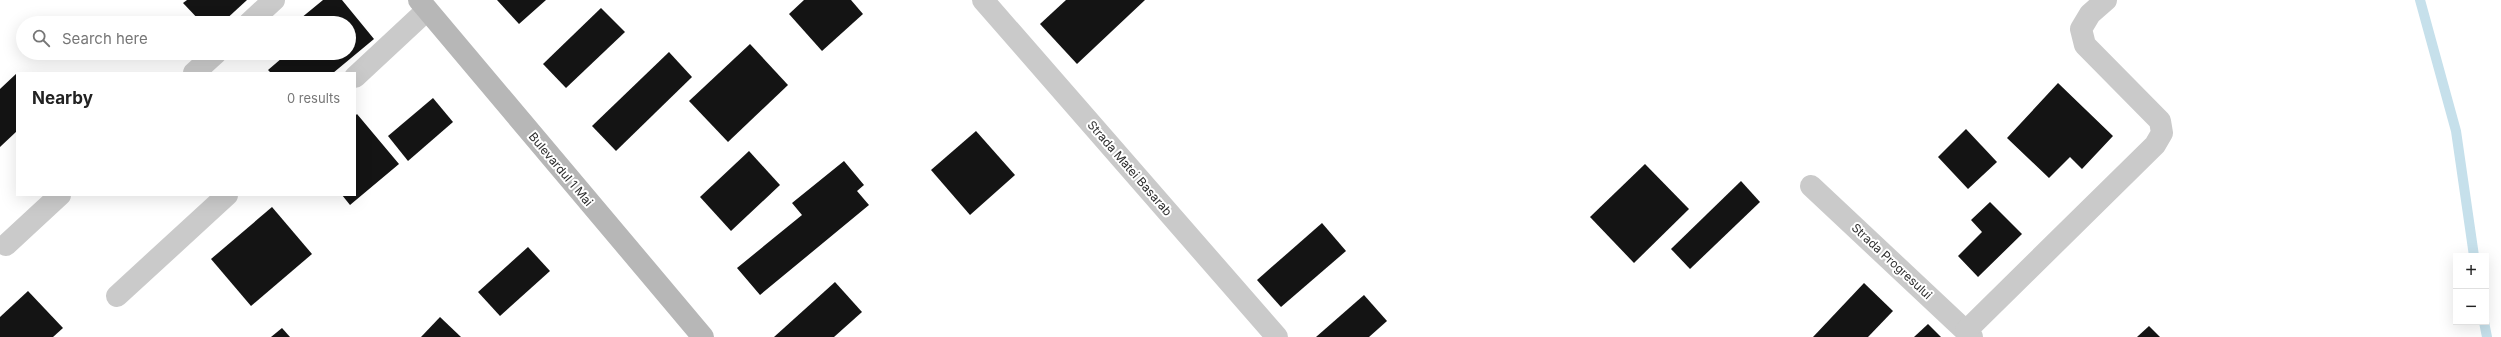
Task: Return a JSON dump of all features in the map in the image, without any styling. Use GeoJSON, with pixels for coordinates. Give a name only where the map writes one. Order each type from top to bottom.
{"type":"FeatureCollection","features":[{"type":"Feature","properties":{"kind":"main road","name":"Bulevardul 1 Mai"},"geometry":{"type":"LineString","coordinates":[[423,5],[703,337]]}},
{"type":"Feature","properties":{"kind":"street"},"geometry":{"type":"LineString","coordinates":[[257,16],[274,0]]}},
{"type":"Feature","properties":{"kind":"street","name":"Strada Matei Basarab"},"geometry":{"type":"LineString","coordinates":[[983,0],[1277,337]]}},
{"type":"Feature","properties":{"kind":"street"},"geometry":{"type":"LineString","coordinates":[[1969,334],[2155,145],[2162,133],[2160,121],[2085,45],[2081,29],[2090,14],[2106,0]]}},
{"type":"Feature","properties":{"kind":"street"},"geometry":{"type":"LineString","coordinates":[[356,76],[423,5]]}},
{"type":"Feature","properties":{"kind":"street"},"geometry":{"type":"LineString","coordinates":[[195,72],[208,60]]}},
{"type":"Feature","properties":{"kind":"street","name":"Strada Progresului"},"geometry":{"type":"LineString","coordinates":[[1811,186],[1969,334]]}},
{"type":"Feature","properties":{"kind":"street"},"geometry":{"type":"LineString","coordinates":[[6,245],[59,196]]}},
{"type":"Feature","properties":{"kind":"street"},"geometry":{"type":"LineString","coordinates":[[117,296],[226,196]]}},
{"type":"Feature","properties":{"kind":"building"},"geometry":{"type":"Polygon","coordinates":[[[187,0],[247,0],[230,16],[195,16],[183,3],[187,0]]]}},
{"type":"Feature","properties":{"kind":"building"},"geometry":{"type":"Polygon","coordinates":[[[323,0],[342,0],[355,16],[304,16],[323,0]]]}},
{"type":"Feature","properties":{"kind":"building"},"geometry":{"type":"Polygon","coordinates":[[[497,0],[546,0],[519,24],[497,0]]]}},
{"type":"Feature","properties":{"kind":"building"},"geometry":{"type":"Polygon","coordinates":[[[804,0],[851,0],[863,14],[822,51],[789,14],[804,0]]]}},
{"type":"Feature","properties":{"kind":"building"},"geometry":{"type":"Polygon","coordinates":[[[1066,0],[1145,0],[1077,64],[1040,24],[1066,0]]]}},
{"type":"Feature","properties":{"kind":"building"},"geometry":{"type":"Polygon","coordinates":[[[601,8],[625,32],[566,88],[543,64],[601,8]]]}},
{"type":"Feature","properties":{"kind":"building"},"geometry":{"type":"Polygon","coordinates":[[[356,17],[374,39],[356,54],[356,17]]]}},
{"type":"Feature","properties":{"kind":"building"},"geometry":{"type":"Polygon","coordinates":[[[750,44],[788,85],[728,142],[689,101],[750,44]]]}},
{"type":"Feature","properties":{"kind":"building"},"geometry":{"type":"Polygon","coordinates":[[[669,52],[692,77],[616,151],[592,126],[669,52]]]}},
{"type":"Feature","properties":{"kind":"building"},"geometry":{"type":"Polygon","coordinates":[[[280,60],[349,60],[334,72],[270,72],[268,70],[280,60]]]}},
{"type":"Feature","properties":{"kind":"building"},"geometry":{"type":"Polygon","coordinates":[[[16,74],[16,132],[0,147],[0,89],[16,74]]]}},
{"type":"Feature","properties":{"kind":"building"},"geometry":{"type":"Polygon","coordinates":[[[2058,83],[2113,136],[2082,169],[2070,157],[2049,178],[2007,138],[2058,83]]]}},
{"type":"Feature","properties":{"kind":"building"},"geometry":{"type":"Polygon","coordinates":[[[433,98],[453,122],[408,161],[388,136],[433,98]]]}},
{"type":"Feature","properties":{"kind":"building"},"geometry":{"type":"Polygon","coordinates":[[[357,114],[399,164],[350,205],[343,196],[356,196],[357,114]]]}},
{"type":"Feature","properties":{"kind":"building"},"geometry":{"type":"Polygon","coordinates":[[[1966,129],[1997,162],[1968,189],[1938,157],[1966,129]]]}},
{"type":"Feature","properties":{"kind":"building"},"geometry":{"type":"Polygon","coordinates":[[[976,131],[1015,175],[970,215],[931,170],[976,131]]]}},
{"type":"Feature","properties":{"kind":"building"},"geometry":{"type":"Polygon","coordinates":[[[749,151],[780,185],[731,231],[700,197],[749,151]]]}},
{"type":"Feature","properties":{"kind":"building"},"geometry":{"type":"Polygon","coordinates":[[[844,161],[864,185],[857,191],[869,205],[760,295],[737,268],[802,215],[792,203],[844,161]]]}},
{"type":"Feature","properties":{"kind":"building"},"geometry":{"type":"Polygon","coordinates":[[[1645,164],[1689,209],[1634,263],[1590,217],[1645,164]]]}},
{"type":"Feature","properties":{"kind":"building"},"geometry":{"type":"Polygon","coordinates":[[[1741,181],[1760,202],[1690,269],[1671,249],[1741,181]]]}},
{"type":"Feature","properties":{"kind":"building"},"geometry":{"type":"Polygon","coordinates":[[[1990,202],[2022,234],[1978,277],[1958,256],[1982,232],[1971,220],[1990,202]]]}},
{"type":"Feature","properties":{"kind":"building"},"geometry":{"type":"Polygon","coordinates":[[[272,207],[312,254],[251,306],[211,259],[272,207]]]}},
{"type":"Feature","properties":{"kind":"building"},"geometry":{"type":"Polygon","coordinates":[[[1322,223],[1346,251],[1281,307],[1257,280],[1322,223]]]}},
{"type":"Feature","properties":{"kind":"building"},"geometry":{"type":"Polygon","coordinates":[[[528,247],[550,271],[500,316],[478,292],[528,247]]]}},
{"type":"Feature","properties":{"kind":"building"},"geometry":{"type":"Polygon","coordinates":[[[835,282],[862,312],[834,337],[774,337],[835,282]]]}},
{"type":"Feature","properties":{"kind":"building"},"geometry":{"type":"Polygon","coordinates":[[[1864,283],[1893,311],[1868,337],[1813,337],[1864,283]]]}},
{"type":"Feature","properties":{"kind":"building"},"geometry":{"type":"Polygon","coordinates":[[[28,291],[63,328],[53,337],[0,337],[0,317],[28,291]]]}},
{"type":"Feature","properties":{"kind":"building"},"geometry":{"type":"Polygon","coordinates":[[[1364,295],[1387,321],[1369,337],[1316,337],[1364,295]]]}},
{"type":"Feature","properties":{"kind":"building"},"geometry":{"type":"Polygon","coordinates":[[[440,317],[461,337],[421,337],[440,317]]]}},
{"type":"Feature","properties":{"kind":"building"},"geometry":{"type":"Polygon","coordinates":[[[1928,324],[1941,337],[1914,337],[1928,324]]]}},
{"type":"Feature","properties":{"kind":"building"},"geometry":{"type":"Polygon","coordinates":[[[2149,326],[2160,337],[2137,337],[2149,326]]]}},
{"type":"Feature","properties":{"kind":"building"},"geometry":{"type":"Polygon","coordinates":[[[282,328],[290,337],[271,337],[282,328]]]}},
{"type":"Feature","properties":{"kind":"waterway"},"geometry":{"type":"LineString","coordinates":[[2420,0],[2456,131],[2474,253]]}},
{"type":"Feature","properties":{"kind":"waterway"},"geometry":{"type":"LineString","coordinates":[[2485,325],[2487,337]]}}]}
